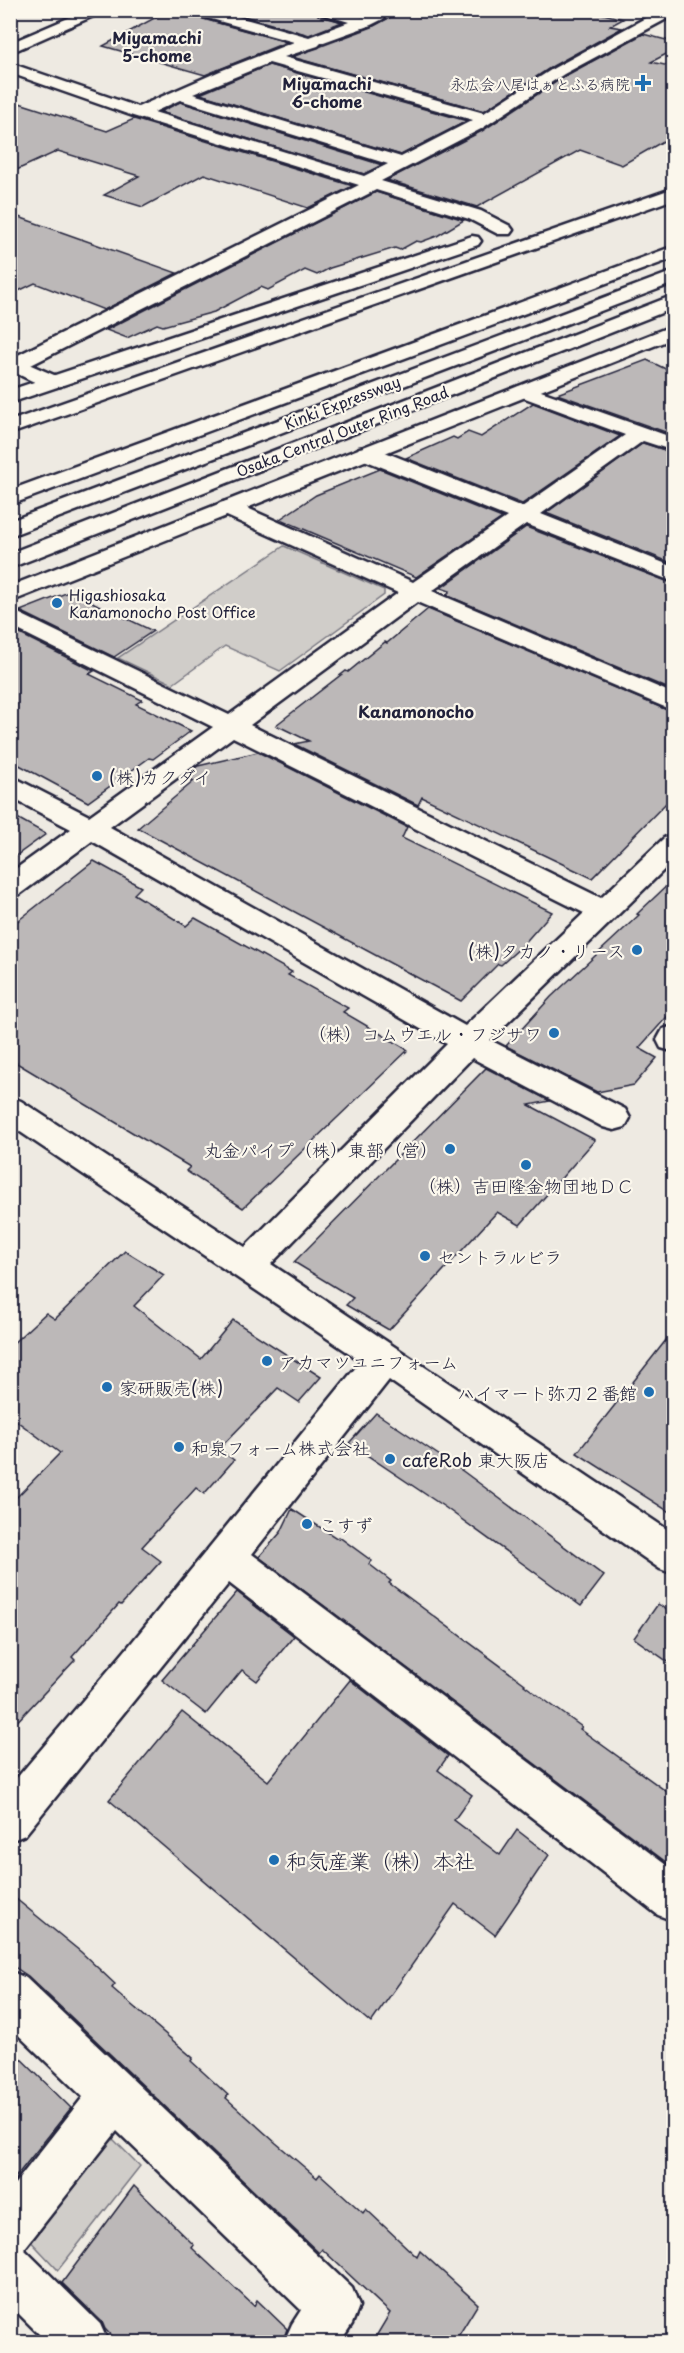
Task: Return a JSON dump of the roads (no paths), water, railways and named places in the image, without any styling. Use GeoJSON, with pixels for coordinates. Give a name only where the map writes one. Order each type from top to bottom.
{"type":"FeatureCollection","features":[{"type":"Feature","properties":{"kind":"main road"},"geometry":{"type":"LineString","coordinates":[[10,49],[99,10]]}},
{"type":"Feature","properties":{"kind":"main road"},"geometry":{"type":"LineString","coordinates":[[246,10],[335,34]]}},
{"type":"Feature","properties":{"kind":"main road"},"geometry":{"type":"LineString","coordinates":[[324,10],[366,22]]}},
{"type":"Feature","properties":{"kind":"main road"},"geometry":{"type":"LineString","coordinates":[[139,113],[270,58],[394,10]]}},
{"type":"Feature","properties":{"kind":"main road"},"geometry":{"type":"LineString","coordinates":[[54,382],[15,365],[369,183],[486,119],[559,71],[672,10]]}},
{"type":"Feature","properties":{"kind":"main road"},"geometry":{"type":"LineString","coordinates":[[198,11],[313,43]]}},
{"type":"Feature","properties":{"kind":"main road"},"geometry":{"type":"LineString","coordinates":[[652,21],[674,26]]}},
{"type":"Feature","properties":{"kind":"main road"},"geometry":{"type":"LineString","coordinates":[[270,58],[486,119]]}},
{"type":"Feature","properties":{"kind":"main road"},"geometry":{"type":"LineString","coordinates":[[10,68],[139,113],[475,215],[504,230]]}},
{"type":"Feature","properties":{"kind":"main road"},"geometry":{"type":"LineString","coordinates":[[179,95],[404,163]]}},
{"type":"Feature","properties":{"kind":"main road"},"geometry":{"type":"LineString","coordinates":[[10,428],[674,193]]}},
{"type":"Feature","properties":{"kind":"main road"},"geometry":{"type":"LineString","coordinates":[[10,397],[527,222]]}},
{"type":"Feature","properties":{"kind":"main road","name":"Kinki Expressway"},"geometry":{"type":"LineString","coordinates":[[10,498],[674,251]]}},
{"type":"Feature","properties":{"kind":"main road","name":"Kinki Expressway"},"geometry":{"type":"LineString","coordinates":[[10,529],[674,276]]}},
{"type":"Feature","properties":{"kind":"main road","name":"Osaka Central Outer Ring Road"},"geometry":{"type":"LineString","coordinates":[[10,561],[183,491],[282,455],[674,301]]}},
{"type":"Feature","properties":{"kind":"main road"},"geometry":{"type":"LineString","coordinates":[[10,595],[674,331]]}},
{"type":"Feature","properties":{"kind":"main road"},"geometry":{"type":"LineString","coordinates":[[10,406],[171,342]]}},
{"type":"Feature","properties":{"kind":"main road"},"geometry":{"type":"LineString","coordinates":[[282,455],[365,438],[524,391],[674,445]]}},
{"type":"Feature","properties":{"kind":"main road"},"geometry":{"type":"LineString","coordinates":[[10,887],[416,592],[641,433]]}},
{"type":"Feature","properties":{"kind":"main road"},"geometry":{"type":"LineString","coordinates":[[367,453],[674,576]]}},
{"type":"Feature","properties":{"kind":"main road"},"geometry":{"type":"LineString","coordinates":[[228,508],[416,592],[674,702]]}},
{"type":"Feature","properties":{"kind":"main road"},"geometry":{"type":"LineString","coordinates":[[10,616],[604,911]]}},
{"type":"Feature","properties":{"kind":"main road"},"geometry":{"type":"LineString","coordinates":[[10,786],[91,828],[468,1042],[614,1118]]}},
{"type":"Feature","properties":{"kind":"main road"},"geometry":{"type":"LineString","coordinates":[[248,1266],[468,1042],[674,844]]}},
{"type":"Feature","properties":{"kind":"main road"},"geometry":{"type":"LineString","coordinates":[[11,1110],[248,1266],[673,1554]]}},
{"type":"Feature","properties":{"kind":"main road"},"geometry":{"type":"LineString","coordinates":[[10,1820],[385,1358]]}},
{"type":"Feature","properties":{"kind":"main road"},"geometry":{"type":"LineString","coordinates":[[225,1557],[674,1899]]}},
{"type":"Feature","properties":{"kind":"main road"},"geometry":{"type":"LineString","coordinates":[[10,1994],[334,2306],[310,2343]]}},
{"type":"Feature","properties":{"kind":"main road"},"geometry":{"type":"LineString","coordinates":[[10,2230],[115,2095]]}},
{"type":"Feature","properties":{"kind":"main road"},"geometry":{"type":"LineString","coordinates":[[10,2268],[82,2343]]}},
{"type":"Feature","properties":{"kind":"place","name":"永広会八尾はぁとふる病院"},"geometry":{"type":"Point","coordinates":[643,83]}},
{"type":"Feature","properties":{"kind":"place","name":"Higashiosaka Kanamonocho Post Office"},"geometry":{"type":"Point","coordinates":[57,603]}},
{"type":"Feature","properties":{"kind":"place","name":"(株)カクダイ"},"geometry":{"type":"Point","coordinates":[97,776]}},
{"type":"Feature","properties":{"kind":"place","name":"(株)タカノ・リース"},"geometry":{"type":"Point","coordinates":[637,950]}},
{"type":"Feature","properties":{"kind":"place","name":"（株）コムウエル・フジサワ"},"geometry":{"type":"Point","coordinates":[554,1033]}},
{"type":"Feature","properties":{"kind":"place","name":"丸金パイプ（株）東部（営）"},"geometry":{"type":"Point","coordinates":[450,1149]}},
{"type":"Feature","properties":{"kind":"place","name":"（株）吉田隆金物団地ＤＣ"},"geometry":{"type":"Point","coordinates":[526,1165]}},
{"type":"Feature","properties":{"kind":"place","name":"セントラルビラ"},"geometry":{"type":"Point","coordinates":[425,1256]}},
{"type":"Feature","properties":{"kind":"place","name":"アカマツユニフォーム"},"geometry":{"type":"Point","coordinates":[267,1361]}},
{"type":"Feature","properties":{"kind":"place","name":"家研販売(株)"},"geometry":{"type":"Point","coordinates":[107,1387]}},
{"type":"Feature","properties":{"kind":"place","name":"ハイマート弥刀２番館"},"geometry":{"type":"Point","coordinates":[649,1392]}},
{"type":"Feature","properties":{"kind":"place","name":"和泉フォーム株式会社"},"geometry":{"type":"Point","coordinates":[179,1447]}},
{"type":"Feature","properties":{"kind":"place","name":"cafeRob 東大阪店"},"geometry":{"type":"Point","coordinates":[390,1459]}},
{"type":"Feature","properties":{"kind":"place","name":"こすず"},"geometry":{"type":"Point","coordinates":[307,1524]}},
{"type":"Feature","properties":{"kind":"place","name":"和気産業（株）本社"},"geometry":{"type":"Point","coordinates":[274,1860]}},
{"type":"Feature","properties":{"kind":"district","name":"Miyamachi 5-chome"},"geometry":{"type":"Point","coordinates":[157,46]}},
{"type":"Feature","properties":{"kind":"district","name":"Miyamachi 6-chome"},"geometry":{"type":"Point","coordinates":[327,92]}},
{"type":"Feature","properties":{"kind":"district","name":"Kanamonocho"},"geometry":{"type":"Point","coordinates":[416,711]}}]}
